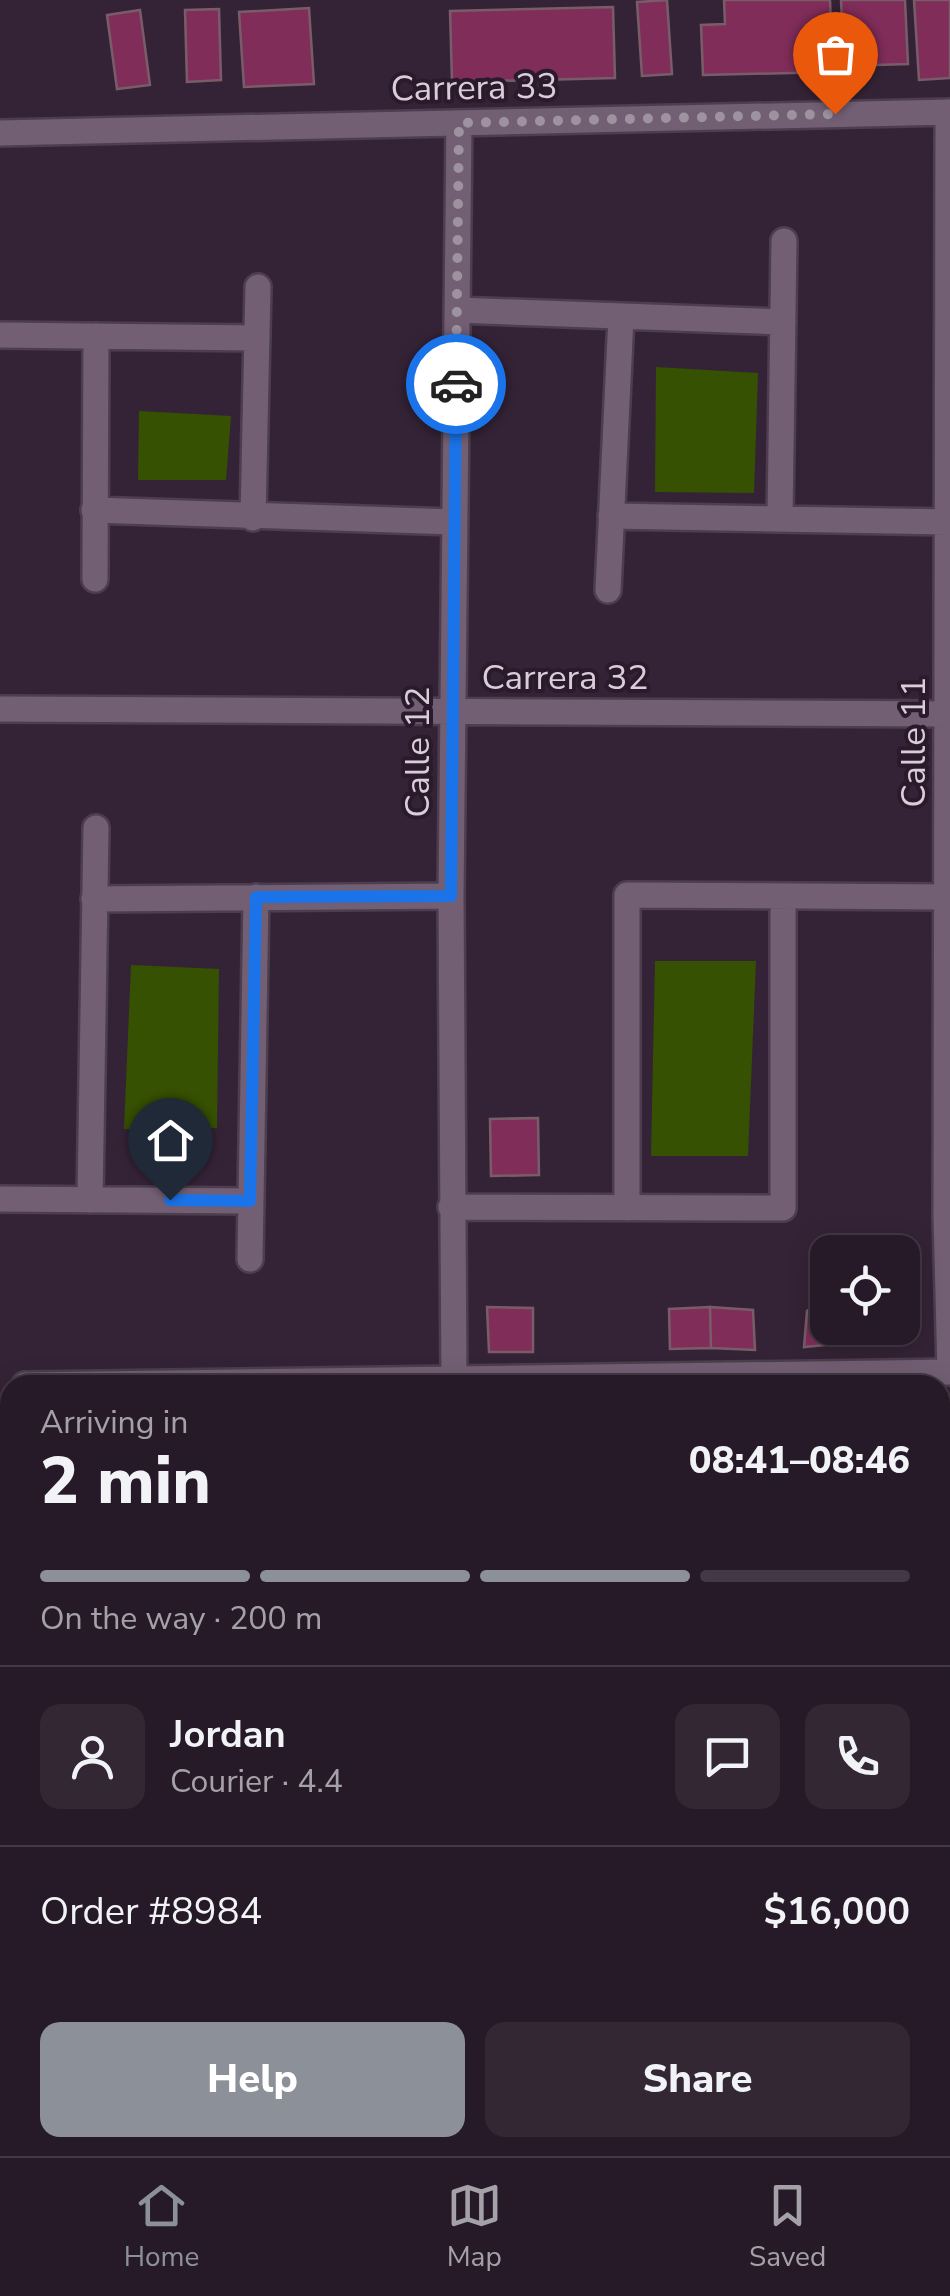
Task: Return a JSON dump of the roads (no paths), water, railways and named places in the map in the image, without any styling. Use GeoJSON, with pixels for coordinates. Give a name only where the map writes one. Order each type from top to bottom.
{"type":"FeatureCollection","features":[{"type":"Feature","properties":{"kind":"street","name":"Carrera 33"},"geometry":{"type":"LineString","coordinates":[[0,133],[949,112]]}},
{"type":"Feature","properties":{"kind":"street","name":"Calle 11"},"geometry":{"type":"LineString","coordinates":[[949,112],[950,1372]]}},
{"type":"Feature","properties":{"kind":"street","name":"Calle 12"},"geometry":{"type":"LineString","coordinates":[[454,1375],[451,896],[459,123]]}},
{"type":"Feature","properties":{"kind":"street"},"geometry":{"type":"LineString","coordinates":[[780,518],[784,241]]}},
{"type":"Feature","properties":{"kind":"street"},"geometry":{"type":"LineString","coordinates":[[253,518],[258,286]]}},
{"type":"Feature","properties":{"kind":"street"},"geometry":{"type":"LineString","coordinates":[[457,310],[782,322]]}},
{"type":"Feature","properties":{"kind":"street"},"geometry":{"type":"LineString","coordinates":[[608,590],[621,316]]}},
{"type":"Feature","properties":{"kind":"street"},"geometry":{"type":"LineString","coordinates":[[0,336],[257,338]]}},
{"type":"Feature","properties":{"kind":"street"},"geometry":{"type":"LineString","coordinates":[[95,578],[96,336]]}},
{"type":"Feature","properties":{"kind":"street"},"geometry":{"type":"LineString","coordinates":[[94,510],[454,522]]}},
{"type":"Feature","properties":{"kind":"street"},"geometry":{"type":"LineString","coordinates":[[612,516],[949,522]]}},
{"type":"Feature","properties":{"kind":"street","name":"Carrera 32"},"geometry":{"type":"LineString","coordinates":[[0,710],[949,714]]}},
{"type":"Feature","properties":{"kind":"street"},"geometry":{"type":"LineString","coordinates":[[90,1200],[96,828]]}},
{"type":"Feature","properties":{"kind":"street"},"geometry":{"type":"LineString","coordinates":[[94,899],[451,896]]}},
{"type":"Feature","properties":{"kind":"street"},"geometry":{"type":"LineString","coordinates":[[627,1208],[626,896],[948,896]]}},
{"type":"Feature","properties":{"kind":"street"},"geometry":{"type":"LineString","coordinates":[[451,1208],[783,1208],[784,896]]}},
{"type":"Feature","properties":{"kind":"street"},"geometry":{"type":"LineString","coordinates":[[250,1259],[256,897]]}},
{"type":"Feature","properties":{"kind":"street"},"geometry":{"type":"LineString","coordinates":[[0,1200],[250,1201]]}},
{"type":"Feature","properties":{"kind":"street"},"geometry":{"type":"LineString","coordinates":[[815,1375],[950,1372]]}}]}
